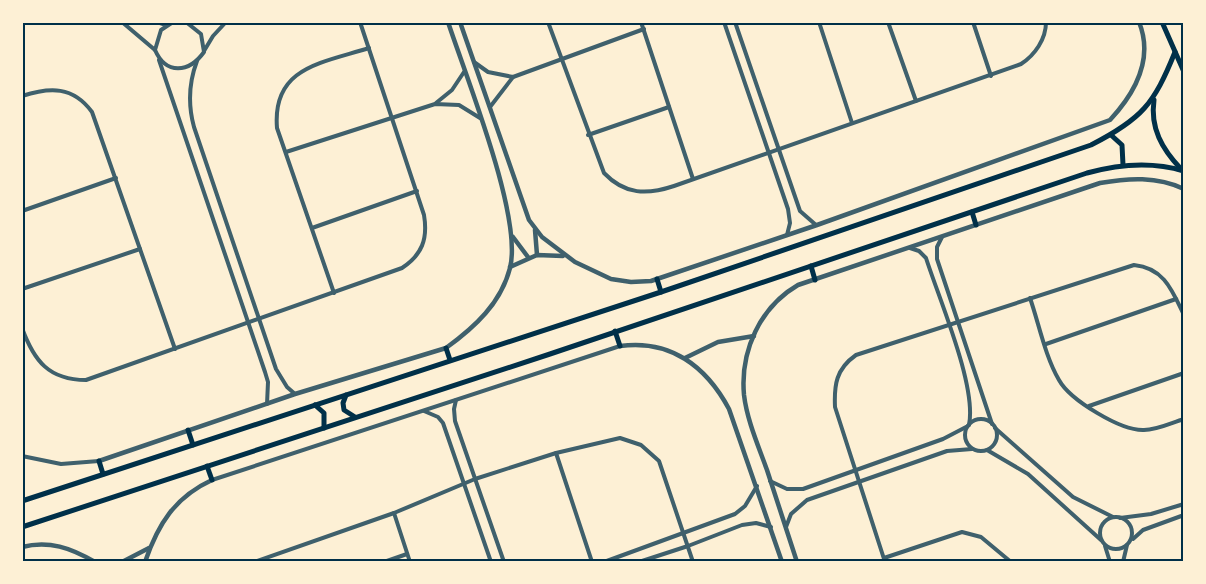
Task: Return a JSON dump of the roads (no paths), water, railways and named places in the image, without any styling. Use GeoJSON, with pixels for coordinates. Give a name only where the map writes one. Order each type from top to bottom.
{"type":"FeatureCollection","features":[{"type":"Feature","properties":{"kind":"main road"},"geometry":{"type":"LineString","coordinates":[[1162,22],[1184,72]]}},
{"type":"Feature","properties":{"kind":"main road"},"geometry":{"type":"LineString","coordinates":[[22,501],[661,292],[1091,145],[1132,121],[1154,98],[1175,52]]}},
{"type":"Feature","properties":{"kind":"main road"},"geometry":{"type":"LineString","coordinates":[[1154,98],[1154,122],[1158,137],[1165,151],[1183,170]]}},
{"type":"Feature","properties":{"kind":"main road"},"geometry":{"type":"LineString","coordinates":[[1111,135],[1124,150],[1124,165]]}},
{"type":"Feature","properties":{"kind":"main road"},"geometry":{"type":"LineString","coordinates":[[22,527],[615,332],[1087,173],[1124,165],[1159,165],[1183,170]]}},
{"type":"Feature","properties":{"kind":"main road"},"geometry":{"type":"LineString","coordinates":[[972,212],[976,225]]}},
{"type":"Feature","properties":{"kind":"main road"},"geometry":{"type":"LineString","coordinates":[[811,266],[815,280]]}},
{"type":"Feature","properties":{"kind":"main road"},"geometry":{"type":"LineString","coordinates":[[657,279],[661,292]]}},
{"type":"Feature","properties":{"kind":"main road"},"geometry":{"type":"LineString","coordinates":[[615,332],[620,346]]}},
{"type":"Feature","properties":{"kind":"main road"},"geometry":{"type":"LineString","coordinates":[[446,348],[450,360]]}},
{"type":"Feature","properties":{"kind":"main road"},"geometry":{"type":"LineString","coordinates":[[347,394],[343,407],[346,413],[356,417]]}},
{"type":"Feature","properties":{"kind":"main road"},"geometry":{"type":"LineString","coordinates":[[315,405],[324,413],[324,428]]}},
{"type":"Feature","properties":{"kind":"main road"},"geometry":{"type":"LineString","coordinates":[[188,430],[193,445]]}},
{"type":"Feature","properties":{"kind":"main road"},"geometry":{"type":"LineString","coordinates":[[99,461],[104,474]]}},
{"type":"Feature","properties":{"kind":"main road"},"geometry":{"type":"LineString","coordinates":[[207,466],[212,480]]}},
{"type":"Feature","properties":{"kind":"street"},"geometry":{"type":"LineString","coordinates":[[122,22],[155,50],[159,60],[268,382],[267,404]]}},
{"type":"Feature","properties":{"kind":"street"},"geometry":{"type":"LineString","coordinates":[[157,22],[167,25]]}},
{"type":"Feature","properties":{"kind":"street"},"geometry":{"type":"LineString","coordinates":[[155,50],[158,36],[167,25],[173,22]]}},
{"type":"Feature","properties":{"kind":"street"},"geometry":{"type":"LineString","coordinates":[[186,22],[201,34],[204,52]]}},
{"type":"Feature","properties":{"kind":"street"},"geometry":{"type":"LineString","coordinates":[[159,60],[175,69],[191,66],[226,22]]}},
{"type":"Feature","properties":{"kind":"street"},"geometry":{"type":"LineString","coordinates":[[22,328],[35,358],[45,369],[71,380],[93,378],[402,268],[416,256],[425,240],[427,228],[417,191],[360,22]]}},
{"type":"Feature","properties":{"kind":"street"},"geometry":{"type":"LineString","coordinates":[[460,22],[525,213],[535,229],[568,258]]}},
{"type":"Feature","properties":{"kind":"street"},"geometry":{"type":"LineString","coordinates":[[548,22],[560,60],[604,173],[620,187],[636,192],[657,191],[991,76],[1027,60],[1040,44],[1046,31],[1046,22]]}},
{"type":"Feature","properties":{"kind":"street"},"geometry":{"type":"LineString","coordinates":[[641,22],[693,179]]}},
{"type":"Feature","properties":{"kind":"street"},"geometry":{"type":"LineString","coordinates":[[724,22],[790,216],[787,236]]}},
{"type":"Feature","properties":{"kind":"street"},"geometry":{"type":"LineString","coordinates":[[735,22],[800,212],[817,225]]}},
{"type":"Feature","properties":{"kind":"street"},"geometry":{"type":"LineString","coordinates":[[819,22],[852,123]]}},
{"type":"Feature","properties":{"kind":"street"},"geometry":{"type":"LineString","coordinates":[[888,22],[916,101]]}},
{"type":"Feature","properties":{"kind":"street"},"geometry":{"type":"LineString","coordinates":[[973,22],[991,76]]}},
{"type":"Feature","properties":{"kind":"street"},"geometry":{"type":"LineString","coordinates":[[510,267],[528,257],[553,254],[568,258],[617,280],[643,282],[657,279],[787,236],[1110,120],[1134,90],[1142,70],[1145,48],[1138,22]]}},
{"type":"Feature","properties":{"kind":"street"},"geometry":{"type":"LineString","coordinates":[[22,456],[61,464],[99,461],[296,394],[446,348],[462,337],[500,294],[510,267],[513,236],[507,206],[448,23]]}},
{"type":"Feature","properties":{"kind":"street"},"geometry":{"type":"LineString","coordinates":[[474,62],[488,72],[513,76],[644,29]]}},
{"type":"Feature","properties":{"kind":"street"},"geometry":{"type":"LineString","coordinates":[[334,293],[277,128],[278,98],[285,85],[296,75],[309,68],[369,48]]}},
{"type":"Feature","properties":{"kind":"street"},"geometry":{"type":"LineString","coordinates":[[197,61],[192,75],[191,116],[276,369],[287,387],[296,394]]}},
{"type":"Feature","properties":{"kind":"street"},"geometry":{"type":"LineString","coordinates":[[435,104],[452,90],[464,72]]}},
{"type":"Feature","properties":{"kind":"street"},"geometry":{"type":"LineString","coordinates":[[489,108],[495,96],[513,76]]}},
{"type":"Feature","properties":{"kind":"street"},"geometry":{"type":"LineString","coordinates":[[22,96],[49,89],[62,90],[82,100],[98,124],[175,349]]}},
{"type":"Feature","properties":{"kind":"street"},"geometry":{"type":"LineString","coordinates":[[286,152],[435,104],[459,105],[480,118]]}},
{"type":"Feature","properties":{"kind":"street"},"geometry":{"type":"LineString","coordinates":[[588,135],[669,107]]}},
{"type":"Feature","properties":{"kind":"street"},"geometry":{"type":"LineString","coordinates":[[22,210],[116,178]]}},
{"type":"Feature","properties":{"kind":"street"},"geometry":{"type":"LineString","coordinates":[[797,561],[744,395],[745,364],[754,336],[766,311],[776,301],[798,285],[1100,183],[1143,179],[1161,181],[1184,189]]}},
{"type":"Feature","properties":{"kind":"street"},"geometry":{"type":"LineString","coordinates":[[312,228],[417,191]]}},
{"type":"Feature","properties":{"kind":"street"},"geometry":{"type":"LineString","coordinates":[[535,229],[537,255]]}},
{"type":"Feature","properties":{"kind":"street"},"geometry":{"type":"LineString","coordinates":[[513,236],[528,257]]}},
{"type":"Feature","properties":{"kind":"street"},"geometry":{"type":"LineString","coordinates":[[942,236],[937,247],[937,259],[993,426],[995,441],[987,450]]}},
{"type":"Feature","properties":{"kind":"street"},"geometry":{"type":"LineString","coordinates":[[909,248],[919,250],[926,258],[970,394],[971,413],[965,439],[972,449]]}},
{"type":"Feature","properties":{"kind":"street"},"geometry":{"type":"LineString","coordinates":[[22,289],[140,249]]}},
{"type":"Feature","properties":{"kind":"street"},"geometry":{"type":"LineString","coordinates":[[1010,560],[981,537],[962,532],[885,560],[835,407],[835,385],[842,367],[856,355],[1134,265],[1144,266],[1161,274],[1184,315]]}},
{"type":"Feature","properties":{"kind":"street"},"geometry":{"type":"LineString","coordinates":[[1030,298],[1064,387],[1088,406],[1118,424],[1136,430],[1155,428],[1184,419]]}},
{"type":"Feature","properties":{"kind":"street"},"geometry":{"type":"LineString","coordinates":[[1046,344],[1176,299]]}},
{"type":"Feature","properties":{"kind":"street"},"geometry":{"type":"LineString","coordinates":[[685,358],[718,342],[754,336]]}},
{"type":"Feature","properties":{"kind":"street"},"geometry":{"type":"LineString","coordinates":[[134,557],[145,561],[150,546],[171,510],[193,490],[212,480],[620,346],[637,344],[659,346],[685,358],[699,367],[720,393],[729,409],[782,561]]}},
{"type":"Feature","properties":{"kind":"street"},"geometry":{"type":"LineString","coordinates":[[1088,406],[1184,373]]}},
{"type":"Feature","properties":{"kind":"street"},"geometry":{"type":"LineString","coordinates":[[457,400],[454,415],[504,561]]}},
{"type":"Feature","properties":{"kind":"street"},"geometry":{"type":"LineString","coordinates":[[423,410],[438,417],[443,423],[491,561]]}},
{"type":"Feature","properties":{"kind":"street"},"geometry":{"type":"LineString","coordinates":[[604,561],[735,514],[747,502],[757,486],[770,481],[795,490],[856,471],[943,439],[980,420],[993,426],[1073,498],[1113,517],[1151,514],[1184,504]]}},
{"type":"Feature","properties":{"kind":"street"},"geometry":{"type":"LineString","coordinates":[[254,561],[394,513],[475,479],[556,453],[620,438],[641,445],[659,461],[693,561]]}},
{"type":"Feature","properties":{"kind":"street"},"geometry":{"type":"LineString","coordinates":[[786,528],[791,514],[801,504],[947,451],[987,450],[1028,474],[1101,540],[1110,561]]}},
{"type":"Feature","properties":{"kind":"street"},"geometry":{"type":"LineString","coordinates":[[556,453],[592,561]]}},
{"type":"Feature","properties":{"kind":"street"},"geometry":{"type":"LineString","coordinates":[[394,513],[410,561]]}},
{"type":"Feature","properties":{"kind":"street"},"geometry":{"type":"LineString","coordinates":[[1105,545],[1116,549],[1150,527],[1184,515]]}},
{"type":"Feature","properties":{"kind":"street"},"geometry":{"type":"LineString","coordinates":[[1101,540],[1100,528],[1103,523],[1113,517]]}},
{"type":"Feature","properties":{"kind":"street"},"geometry":{"type":"LineString","coordinates":[[1120,518],[1130,526],[1133,539]]}},
{"type":"Feature","properties":{"kind":"street"},"geometry":{"type":"LineString","coordinates":[[639,561],[688,546],[742,525],[756,523],[771,527]]}},
{"type":"Feature","properties":{"kind":"street"},"geometry":{"type":"LineString","coordinates":[[22,547],[49,544],[68,548],[95,561]]}},
{"type":"Feature","properties":{"kind":"street"},"geometry":{"type":"LineString","coordinates":[[1124,561],[1127,544]]}},
{"type":"Feature","properties":{"kind":"street"},"geometry":{"type":"LineString","coordinates":[[122,561],[134,557],[150,546]]}},
{"type":"Feature","properties":{"kind":"street"},"geometry":{"type":"LineString","coordinates":[[384,561],[407,554]]}},
{"type":"Feature","properties":{"kind":"street"},"geometry":{"type":"LineString","coordinates":[[1003,561],[1010,560]]}}]}
